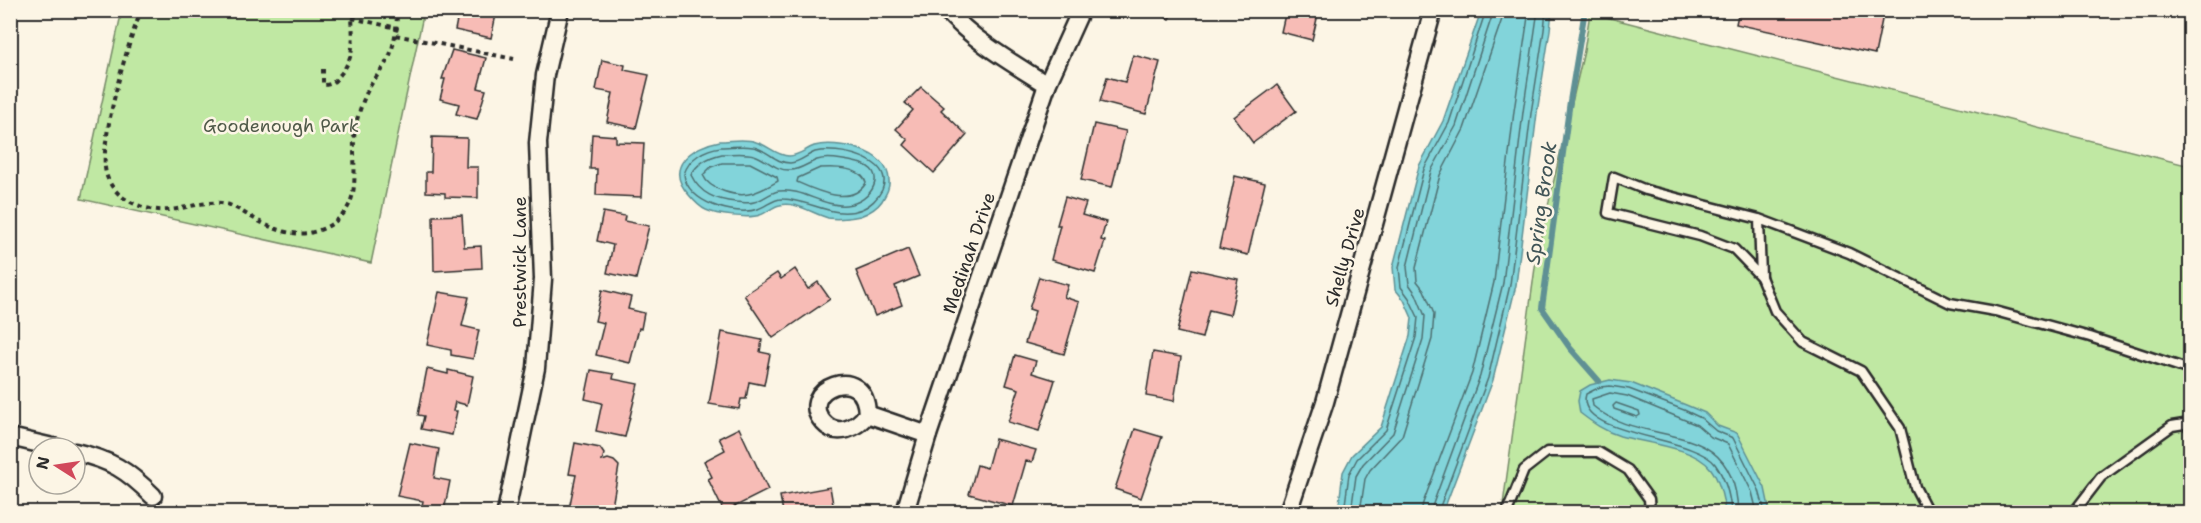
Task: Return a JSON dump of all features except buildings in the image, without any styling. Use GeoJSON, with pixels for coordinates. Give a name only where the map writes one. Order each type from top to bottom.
{"type":"FeatureCollection","features":[{"type":"Feature","properties":{"kind":"street","name":"Prestwick Lane"},"geometry":{"type":"LineString","coordinates":[[506,513],[536,368],[543,279],[538,143],[545,75],[560,10]]}},
{"type":"Feature","properties":{"kind":"street"},"geometry":{"type":"LineString","coordinates":[[946,10],[990,49],[1047,85]]}},
{"type":"Feature","properties":{"kind":"street","name":"Medinah Drive"},"geometry":{"type":"LineString","coordinates":[[904,513],[928,435],[1047,85],[1081,10]]}},
{"type":"Feature","properties":{"kind":"street","name":"Shelly Drive"},"geometry":{"type":"LineString","coordinates":[[1288,513],[1325,402],[1433,10]]}},
{"type":"Feature","properties":{"kind":"street"},"geometry":{"type":"LineString","coordinates":[[867,414],[928,435]]}},
{"type":"Feature","properties":{"kind":"street"},"geometry":{"type":"LineString","coordinates":[[10,437],[27,441]]}},
{"type":"Feature","properties":{"kind":"street"},"geometry":{"type":"LineString","coordinates":[[87,456],[115,464],[153,496]]}},
{"type":"Feature","properties":{"kind":"lane"},"geometry":{"type":"LineString","coordinates":[[1928,513],[1916,487],[1900,428],[1861,371],[1803,342],[1776,311],[1761,277],[1734,249],[1700,236],[1608,213],[1614,177],[1646,190],[1760,219],[1849,253],[1950,303],[1995,311],[2090,337],[2190,370]]}},
{"type":"Feature","properties":{"kind":"lane"},"geometry":{"type":"LineString","coordinates":[[1760,219],[1761,277]]}},
{"type":"Feature","properties":{"kind":"lane"},"geometry":{"type":"LineString","coordinates":[[2073,513],[2101,477],[2172,426],[2190,423]]}},
{"type":"Feature","properties":{"kind":"lane"},"geometry":{"type":"LineString","coordinates":[[1508,513],[1524,470],[1547,452],[1598,452],[1628,470],[1649,499],[1650,513]]}},
{"type":"Feature","properties":{"kind":"path"},"geometry":{"type":"LineString","coordinates":[[142,10],[130,36],[106,143],[104,165],[110,185],[118,195],[140,206],[165,211],[219,203],[230,205],[274,230],[295,234],[312,232],[328,226],[341,218],[350,204],[354,186],[353,157],[356,125],[366,94],[389,56],[397,28],[397,10]]}},
{"type":"Feature","properties":{"kind":"path"},"geometry":{"type":"LineString","coordinates":[[323,69],[323,85],[335,82],[349,63],[352,47],[352,10]]}},
{"type":"Feature","properties":{"kind":"path"},"geometry":{"type":"LineString","coordinates":[[352,18],[397,28]]}},
{"type":"Feature","properties":{"kind":"path"},"geometry":{"type":"LineString","coordinates":[[395,35],[514,59]]}},
{"type":"Feature","properties":{"kind":"green space","name":"Goodenough Park"},"geometry":{"type":"Polygon","coordinates":[[[122,10],[424,11],[371,263],[81,199],[122,10]]]}},
{"type":"Feature","properties":{"kind":"green space"},"geometry":{"type":"Polygon","coordinates":[[[1590,13],[2190,166],[2190,512],[1502,512],[1537,253],[1584,51],[1590,13]]]}},
{"type":"Feature","properties":{"kind":"water"},"geometry":{"type":"Polygon","coordinates":[[[1481,11],[1552,11],[1516,285],[1493,380],[1443,512],[1338,512],[1343,472],[1352,455],[1381,427],[1410,336],[1412,318],[1404,300],[1395,289],[1393,267],[1419,166],[1443,121],[1481,11]]]}},
{"type":"Feature","properties":{"kind":"water"},"geometry":{"type":"Polygon","coordinates":[[[720,141],[752,141],[789,156],[799,154],[814,146],[848,146],[871,154],[880,161],[889,180],[888,188],[882,201],[870,212],[848,218],[828,218],[798,206],[786,204],[763,214],[748,217],[711,212],[697,204],[682,185],[679,175],[680,167],[691,153],[720,141]]]}},
{"type":"Feature","properties":{"kind":"water"},"geometry":{"type":"Polygon","coordinates":[[[1610,380],[1631,383],[1686,405],[1705,413],[1718,426],[1737,433],[1765,488],[1770,512],[1725,512],[1717,479],[1704,462],[1682,451],[1614,434],[1580,413],[1578,401],[1580,391],[1590,385],[1610,380]]]}},
{"type":"Feature","properties":{"kind":"waterway","name":"Spring Brook"},"geometry":{"type":"LineString","coordinates":[[1585,10],[1570,101],[1542,308],[1570,348],[1599,381]]}}]}
